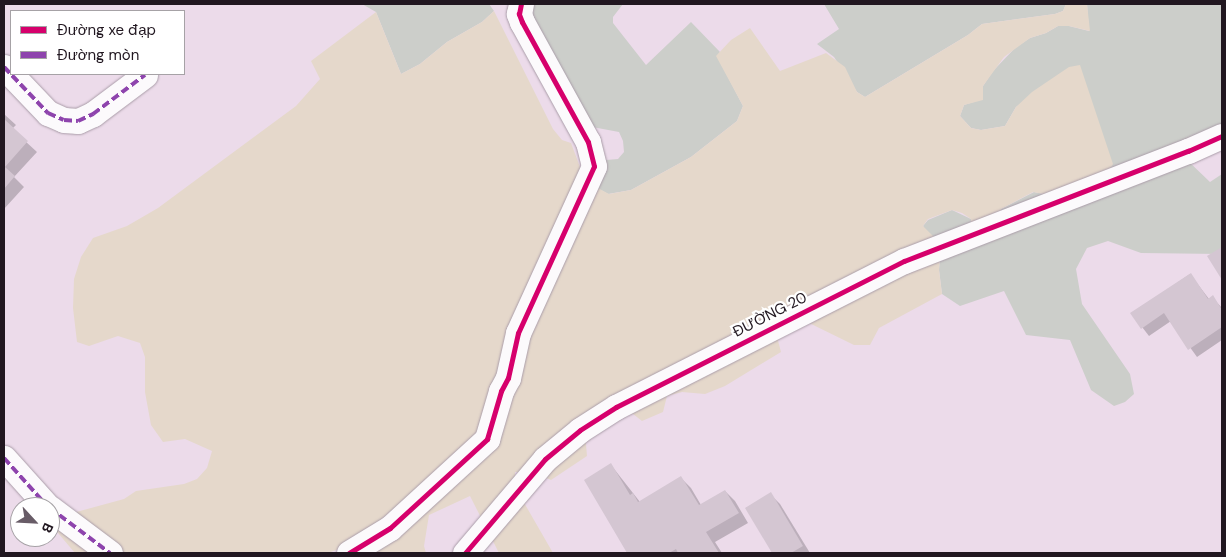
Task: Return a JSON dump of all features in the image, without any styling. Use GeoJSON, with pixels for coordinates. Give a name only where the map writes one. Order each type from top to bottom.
{"type":"FeatureCollection","features":[{"type":"Feature","properties":{"kind":"street"},"geometry":{"type":"LineString","coordinates":[[349,553],[390,528],[487,439],[502,390],[508,378],[518,333],[594,166],[588,142],[522,22],[519,14],[521,4]]}},
{"type":"Feature","properties":{"kind":"street"},"geometry":{"type":"LineString","coordinates":[[12,75],[48,113],[64,120],[78,121],[93,114],[145,76]]}},
{"type":"Feature","properties":{"kind":"street","name":"ĐƯỜNG 20"},"geometry":{"type":"LineString","coordinates":[[465,553],[545,459],[580,430],[610,411],[904,261],[1222,136]]}},
{"type":"Feature","properties":{"kind":"street"},"geometry":{"type":"LineString","coordinates":[[4,458],[39,497]]}},
{"type":"Feature","properties":{"kind":"street"},"geometry":{"type":"LineString","coordinates":[[60,516],[110,553]]}},
{"type":"Feature","properties":{"kind":"shaded area"},"geometry":{"type":"Polygon","coordinates":[[[362,4],[489,4],[494,11],[482,22],[447,42],[420,64],[401,74],[376,12],[362,4]]]}},
{"type":"Feature","properties":{"kind":"shaded area"},"geometry":{"type":"Polygon","coordinates":[[[512,4],[623,4],[613,17],[613,23],[646,65],[691,22],[720,52],[717,56],[743,106],[737,121],[691,157],[631,190],[608,194],[594,186],[598,167],[606,160],[618,159],[624,152],[623,141],[619,132],[587,126],[512,4]]]}},
{"type":"Feature","properties":{"kind":"shaded area"},"geometry":{"type":"Polygon","coordinates":[[[824,4],[1066,4],[1063,11],[1055,14],[982,24],[968,35],[865,97],[857,92],[834,57],[817,44],[839,29],[824,4]]]}},
{"type":"Feature","properties":{"kind":"shaded area"},"geometry":{"type":"Polygon","coordinates":[[[1087,4],[1222,4],[1222,126],[1186,159],[1210,182],[1222,174],[1222,251],[1220,254],[1141,253],[1108,241],[1087,248],[1076,269],[1082,304],[1130,374],[1134,394],[1125,402],[1114,406],[1091,390],[1070,340],[1026,335],[1004,291],[960,306],[942,294],[939,270],[940,256],[923,226],[928,220],[952,210],[971,219],[972,230],[998,225],[1001,209],[1034,192],[1049,195],[1056,77],[1016,107],[1005,126],[981,130],[971,128],[960,116],[964,105],[983,99],[983,86],[993,71],[1015,48],[1030,38],[1046,33],[1058,26],[1069,26],[1089,31],[1087,4]]]}},
{"type":"Feature","properties":{"kind":"sand"},"geometry":{"type":"Polygon","coordinates":[[[1066,4],[1087,4],[1090,31],[1069,26],[1058,26],[1046,33],[1030,38],[1004,57],[983,86],[983,100],[964,105],[960,116],[971,128],[981,130],[1005,126],[1016,107],[1032,92],[1069,67],[1080,65],[1113,164],[1103,181],[1049,195],[1033,192],[1001,209],[998,225],[999,237],[994,241],[972,230],[971,219],[962,213],[952,210],[928,219],[923,226],[936,239],[940,256],[939,270],[942,294],[879,328],[870,345],[854,345],[803,320],[776,333],[781,352],[725,386],[705,394],[682,392],[667,396],[663,412],[642,421],[633,414],[614,412],[585,432],[587,456],[551,480],[532,472],[515,472],[515,487],[553,553],[499,553],[470,496],[429,515],[424,546],[426,553],[354,553],[476,459],[527,324],[594,186],[609,194],[631,190],[691,157],[737,121],[743,106],[716,56],[731,40],[750,28],[780,71],[826,53],[845,67],[857,92],[865,97],[968,35],[982,24],[1055,14],[1063,11],[1066,4]]]}},
{"type":"Feature","properties":{"kind":"sand"},"geometry":{"type":"Polygon","coordinates":[[[494,11],[553,129],[562,140],[571,143],[580,167],[578,180],[479,440],[350,545],[328,553],[75,553],[60,535],[60,520],[69,514],[124,499],[136,491],[184,484],[197,479],[207,468],[212,451],[185,439],[163,442],[151,425],[145,392],[145,357],[140,343],[118,336],[89,346],[77,342],[73,308],[74,279],[81,257],[93,238],[127,226],[158,208],[296,106],[320,79],[311,61],[376,12],[401,74],[420,64],[447,42],[482,22],[494,11]]]}},
{"type":"Feature","properties":{"kind":"building"},"geometry":{"type":"Polygon","coordinates":[[[4,119],[28,141],[5,167],[15,176],[4,189],[4,119]]]}},
{"type":"Feature","properties":{"kind":"building"},"geometry":{"type":"Polygon","coordinates":[[[1222,247],[1222,280],[1207,256],[1222,247]]]}},
{"type":"Feature","properties":{"kind":"building"},"geometry":{"type":"Polygon","coordinates":[[[1191,273],[1208,299],[1213,295],[1222,310],[1222,327],[1188,350],[1164,313],[1141,329],[1130,313],[1191,273]]]}},
{"type":"Feature","properties":{"kind":"building"},"geometry":{"type":"Polygon","coordinates":[[[611,463],[630,495],[633,493],[638,502],[681,476],[699,505],[725,490],[739,513],[706,532],[719,553],[678,553],[676,549],[669,553],[627,553],[584,480],[611,463]]]}},
{"type":"Feature","properties":{"kind":"building"},"geometry":{"type":"Polygon","coordinates":[[[771,492],[803,546],[791,553],[772,553],[745,508],[771,492]]]}},
{"type":"Feature","properties":{"kind":"marked path"},"geometry":{"type":"LineString","coordinates":[[4,67],[10,73]]}},
{"type":"Feature","properties":{"kind":"marked path"},"geometry":{"type":"LineString","coordinates":[[12,75],[48,113],[64,120],[78,121],[93,114],[145,75]]}},
{"type":"Feature","properties":{"kind":"marked path"},"geometry":{"type":"LineString","coordinates":[[4,458],[39,497]]}},
{"type":"Feature","properties":{"kind":"marked path"},"geometry":{"type":"LineString","coordinates":[[60,516],[110,553]]}},
{"type":"Feature","properties":{"kind":"cycle path"},"geometry":{"type":"LineString","coordinates":[[349,553],[390,528],[487,439],[501,391],[508,378],[518,333],[594,166],[588,142],[522,22],[519,14],[521,4]]}},
{"type":"Feature","properties":{"kind":"cycle path"},"geometry":{"type":"LineString","coordinates":[[465,553],[545,459],[580,430],[616,407],[904,261],[1188,151],[1222,136]]}}]}
